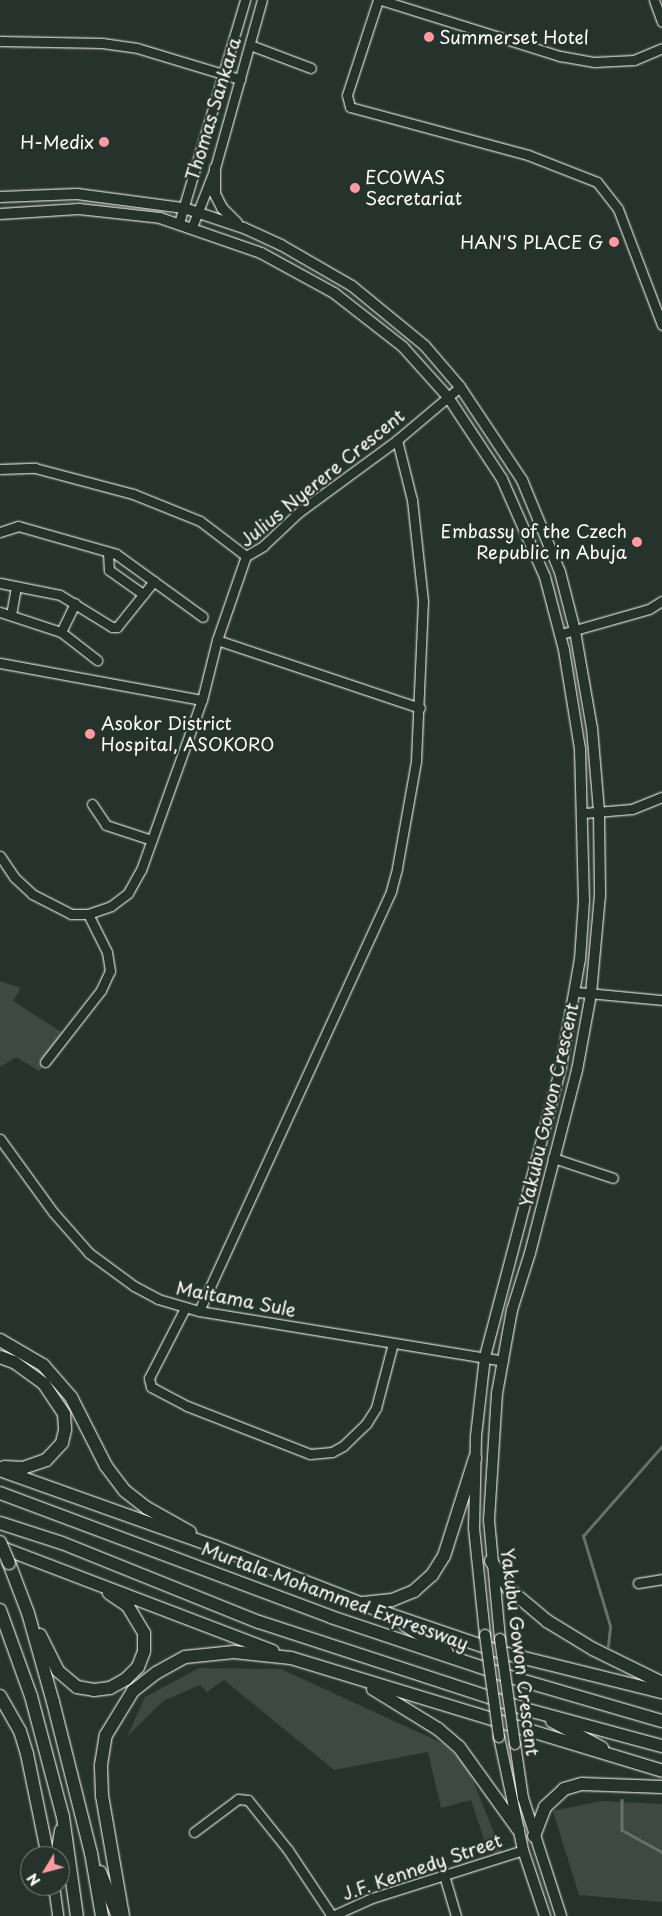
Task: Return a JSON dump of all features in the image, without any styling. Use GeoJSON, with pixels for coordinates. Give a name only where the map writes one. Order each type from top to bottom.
{"type":"FeatureCollection","features":[{"type":"Feature","properties":{"kind":"highway"},"geometry":{"type":"LineString","coordinates":[[0,1340],[44,1364],[71,1397],[106,1466],[125,1491],[147,1508],[216,1547]]}},
{"type":"Feature","properties":{"kind":"highway"},"geometry":{"type":"LineString","coordinates":[[0,1357],[14,1362],[44,1384],[64,1414],[65,1430],[62,1443],[46,1460],[23,1468],[0,1469]]}},
{"type":"Feature","properties":{"kind":"highway"},"geometry":{"type":"LineString","coordinates":[[362,1603],[392,1600],[414,1592],[432,1575],[444,1556],[475,1458]]}},
{"type":"Feature","properties":{"kind":"highway","name":"Murtala Mohammed Expressway"},"geometry":{"type":"LineString","coordinates":[[0,1469],[216,1547],[388,1614],[500,1652],[662,1692]]}},
{"type":"Feature","properties":{"kind":"highway","name":"Murtala Mohammed Expressway"},"geometry":{"type":"LineString","coordinates":[[0,1493],[380,1634],[462,1661],[662,1721]]}},
{"type":"Feature","properties":{"kind":"highway"},"geometry":{"type":"LineString","coordinates":[[0,1523],[62,1543],[259,1622],[532,1711],[662,1746]]}},
{"type":"Feature","properties":{"kind":"highway"},"geometry":{"type":"LineString","coordinates":[[0,1542],[28,1613],[55,1666],[77,1687],[94,1690],[110,1688],[126,1679],[138,1667],[144,1651],[144,1633],[136,1618],[122,1601],[62,1569]]}},
{"type":"Feature","properties":{"kind":"highway"},"geometry":{"type":"LineString","coordinates":[[0,1547],[62,1569],[291,1658],[358,1680],[662,1771]]}},
{"type":"Feature","properties":{"kind":"highway"},"geometry":{"type":"LineString","coordinates":[[491,1561],[509,1588],[547,1621],[593,1649],[662,1683]]}},
{"type":"Feature","properties":{"kind":"highway"},"geometry":{"type":"LineString","coordinates":[[0,1610],[31,1696],[63,1818],[78,1916]]}},
{"type":"Feature","properties":{"kind":"highway"},"geometry":{"type":"LineString","coordinates":[[28,1613],[91,1853],[102,1916]]}},
{"type":"Feature","properties":{"kind":"highway"},"geometry":{"type":"LineString","coordinates":[[388,1614],[462,1661]]}},
{"type":"Feature","properties":{"kind":"highway"},"geometry":{"type":"LineString","coordinates":[[123,1916],[102,1796],[102,1772],[106,1735],[117,1713],[133,1691],[156,1673],[185,1657],[234,1652],[291,1658]]}},
{"type":"Feature","properties":{"kind":"highway"},"geometry":{"type":"LineString","coordinates":[[358,1680],[438,1729],[459,1747],[518,1829]]}},
{"type":"Feature","properties":{"kind":"highway"},"geometry":{"type":"LineString","coordinates":[[0,1696],[20,1732],[27,1754],[46,1846]]}},
{"type":"Feature","properties":{"kind":"highway"},"geometry":{"type":"LineString","coordinates":[[532,1711],[628,1762]]}},
{"type":"Feature","properties":{"kind":"highway"},"geometry":{"type":"LineString","coordinates":[[534,1836],[545,1807],[564,1789],[582,1784],[662,1787]]}},
{"type":"Feature","properties":{"kind":"highway"},"geometry":{"type":"LineString","coordinates":[[59,1846],[63,1818]]}},
{"type":"Feature","properties":{"kind":"highway"},"geometry":{"type":"LineString","coordinates":[[91,1853],[118,1916]]}},
{"type":"Feature","properties":{"kind":"main road"},"geometry":{"type":"LineString","coordinates":[[215,168],[215,194],[222,208],[244,228]]}},
{"type":"Feature","properties":{"kind":"main road","name":"Yakubu Gowon Crescent"},"geometry":{"type":"LineString","coordinates":[[0,197],[86,194],[184,208],[244,228],[281,245],[352,286],[425,346],[460,387],[501,445],[535,506],[560,572],[575,631],[592,728],[599,812],[600,895],[591,994],[577,1070],[530,1254],[512,1310],[503,1361],[490,1478],[491,1561],[515,1744],[524,1798],[534,1836],[561,1916]]}},
{"type":"Feature","properties":{"kind":"main road","name":"Yakubu Gowon Crescent"},"geometry":{"type":"LineString","coordinates":[[0,214],[102,210],[179,223],[261,253],[334,293],[403,346],[448,397],[481,443],[520,514],[545,577],[561,634],[577,723],[584,813],[584,901],[576,992],[561,1066],[485,1357],[475,1458],[474,1528],[484,1635],[499,1737],[523,1850],[545,1916]]}},
{"type":"Feature","properties":{"kind":"main road"},"geometry":{"type":"LineString","coordinates":[[55,1896],[58,1916]]}},
{"type":"Feature","properties":{"kind":"street"},"geometry":{"type":"LineString","coordinates":[[179,223],[225,74],[245,0]]}},
{"type":"Feature","properties":{"kind":"street","name":"Thomas Sankara"},"geometry":{"type":"LineString","coordinates":[[192,227],[215,168],[262,0]]}},
{"type":"Feature","properties":{"kind":"street"},"geometry":{"type":"LineString","coordinates":[[662,48],[634,60],[594,62],[560,56],[380,0],[347,95],[347,103],[355,110],[528,155],[597,182],[618,209],[662,325]]}},
{"type":"Feature","properties":{"kind":"street"},"geometry":{"type":"LineString","coordinates":[[654,0],[662,22]]}},
{"type":"Feature","properties":{"kind":"street"},"geometry":{"type":"LineString","coordinates":[[0,42],[102,43],[137,48],[240,79]]}},
{"type":"Feature","properties":{"kind":"street"},"geometry":{"type":"LineString","coordinates":[[250,45],[312,68]]}},
{"type":"Feature","properties":{"kind":"street","name":"Julius Nyerere Crescent"},"geometry":{"type":"LineString","coordinates":[[88,914],[112,906],[128,893],[152,840],[202,700],[217,640],[246,556],[263,546],[299,512],[397,440],[460,387]]}},
{"type":"Feature","properties":{"kind":"street"},"geometry":{"type":"LineString","coordinates":[[199,1311],[391,891],[416,761],[420,708],[422,579],[408,483],[397,440]]}},
{"type":"Feature","properties":{"kind":"street"},"geometry":{"type":"LineString","coordinates":[[0,469],[35,468],[133,494],[200,521],[246,556]]}},
{"type":"Feature","properties":{"kind":"street"},"geometry":{"type":"LineString","coordinates":[[0,532],[18,526],[116,554],[203,617]]}},
{"type":"Feature","properties":{"kind":"street"},"geometry":{"type":"LineString","coordinates":[[108,553],[109,570],[143,594]]}},
{"type":"Feature","properties":{"kind":"street"},"geometry":{"type":"LineString","coordinates":[[0,582],[60,595],[112,627],[117,627],[154,581]]}},
{"type":"Feature","properties":{"kind":"street"},"geometry":{"type":"LineString","coordinates":[[11,615],[16,586]]}},
{"type":"Feature","properties":{"kind":"street"},"geometry":{"type":"LineString","coordinates":[[561,634],[649,609],[662,600]]}},
{"type":"Feature","properties":{"kind":"street"},"geometry":{"type":"LineString","coordinates":[[61,632],[75,603]]}},
{"type":"Feature","properties":{"kind":"street"},"geometry":{"type":"LineString","coordinates":[[0,612],[61,632],[97,660]]}},
{"type":"Feature","properties":{"kind":"street"},"geometry":{"type":"LineString","coordinates":[[217,640],[420,708]]}},
{"type":"Feature","properties":{"kind":"street"},"geometry":{"type":"LineString","coordinates":[[0,663],[202,700]]}},
{"type":"Feature","properties":{"kind":"street"},"geometry":{"type":"LineString","coordinates":[[584,813],[637,808],[662,797]]}},
{"type":"Feature","properties":{"kind":"street"},"geometry":{"type":"LineString","coordinates":[[92,804],[106,825],[152,840]]}},
{"type":"Feature","properties":{"kind":"street"},"geometry":{"type":"LineString","coordinates":[[0,856],[14,877],[32,894],[71,914],[88,914],[107,952],[110,971],[101,990],[45,1062]]}},
{"type":"Feature","properties":{"kind":"street"},"geometry":{"type":"LineString","coordinates":[[576,992],[662,1000]]}},
{"type":"Feature","properties":{"kind":"street","name":"Maitama Sule"},"geometry":{"type":"LineString","coordinates":[[0,1139],[52,1212],[89,1253],[134,1286],[184,1308],[503,1361]]}},
{"type":"Feature","properties":{"kind":"street"},"geometry":{"type":"LineString","coordinates":[[553,1158],[613,1178]]}},
{"type":"Feature","properties":{"kind":"street"},"geometry":{"type":"LineString","coordinates":[[184,1308],[149,1378],[151,1387],[187,1406],[310,1454],[332,1452],[343,1446],[366,1424],[376,1408],[393,1343]]}},
{"type":"Feature","properties":{"kind":"street"},"geometry":{"type":"LineString","coordinates":[[638,1583],[662,1579]]}},
{"type":"Feature","properties":{"kind":"street"},"geometry":{"type":"LineString","coordinates":[[194,1832],[238,1799],[248,1800],[288,1850],[332,1916]]}},
{"type":"Feature","properties":{"kind":"street","name":"J.F. Kennedy Street"},"geometry":{"type":"LineString","coordinates":[[332,1916],[372,1898],[523,1850]]}},
{"type":"Feature","properties":{"kind":"street"},"geometry":{"type":"LineString","coordinates":[[444,1875],[456,1916]]}},
{"type":"Feature","properties":{"kind":"shaded area"},"geometry":{"type":"Polygon","coordinates":[[[0,981],[21,988],[13,1001],[71,1038],[39,1071],[16,1057],[0,1067],[0,981]]]}},
{"type":"Feature","properties":{"kind":"shaded area"},"geometry":{"type":"Polygon","coordinates":[[[199,1668],[281,1669],[444,1744],[467,1766],[506,1862],[487,1848],[471,1800],[441,1808],[428,1752],[334,1770],[224,1680],[207,1692],[200,1685],[163,1701],[127,1737],[145,1697],[199,1668]]]}},
{"type":"Feature","properties":{"kind":"shaded area"},"geometry":{"type":"Polygon","coordinates":[[[601,1801],[662,1804],[662,1902],[579,1895],[553,1811],[601,1801]]]}},
{"type":"Feature","properties":{"kind":"waterway"},"geometry":{"type":"LineString","coordinates":[[608,1646],[610,1626],[583,1536],[662,1446]]}},
{"type":"Feature","properties":{"kind":"waterway"},"geometry":{"type":"LineString","coordinates":[[622,1800],[622,1830],[662,1852]]}},
{"type":"Feature","properties":{"kind":"place","name":"Summerset Hotel"},"geometry":{"type":"Point","coordinates":[429,37]}},
{"type":"Feature","properties":{"kind":"place","name":"H-Medix"},"geometry":{"type":"Point","coordinates":[104,142]}},
{"type":"Feature","properties":{"kind":"place","name":"ECOWAS Secretariat"},"geometry":{"type":"Point","coordinates":[355,188]}},
{"type":"Feature","properties":{"kind":"place","name":"HAN'S PLACE G"},"geometry":{"type":"Point","coordinates":[614,242]}},
{"type":"Feature","properties":{"kind":"place","name":"Embassy of the Czech Republic in Abuja"},"geometry":{"type":"Point","coordinates":[637,542]}},
{"type":"Feature","properties":{"kind":"place","name":"Asokor District Hospital, ASOKORO"},"geometry":{"type":"Point","coordinates":[90,734]}}]}
